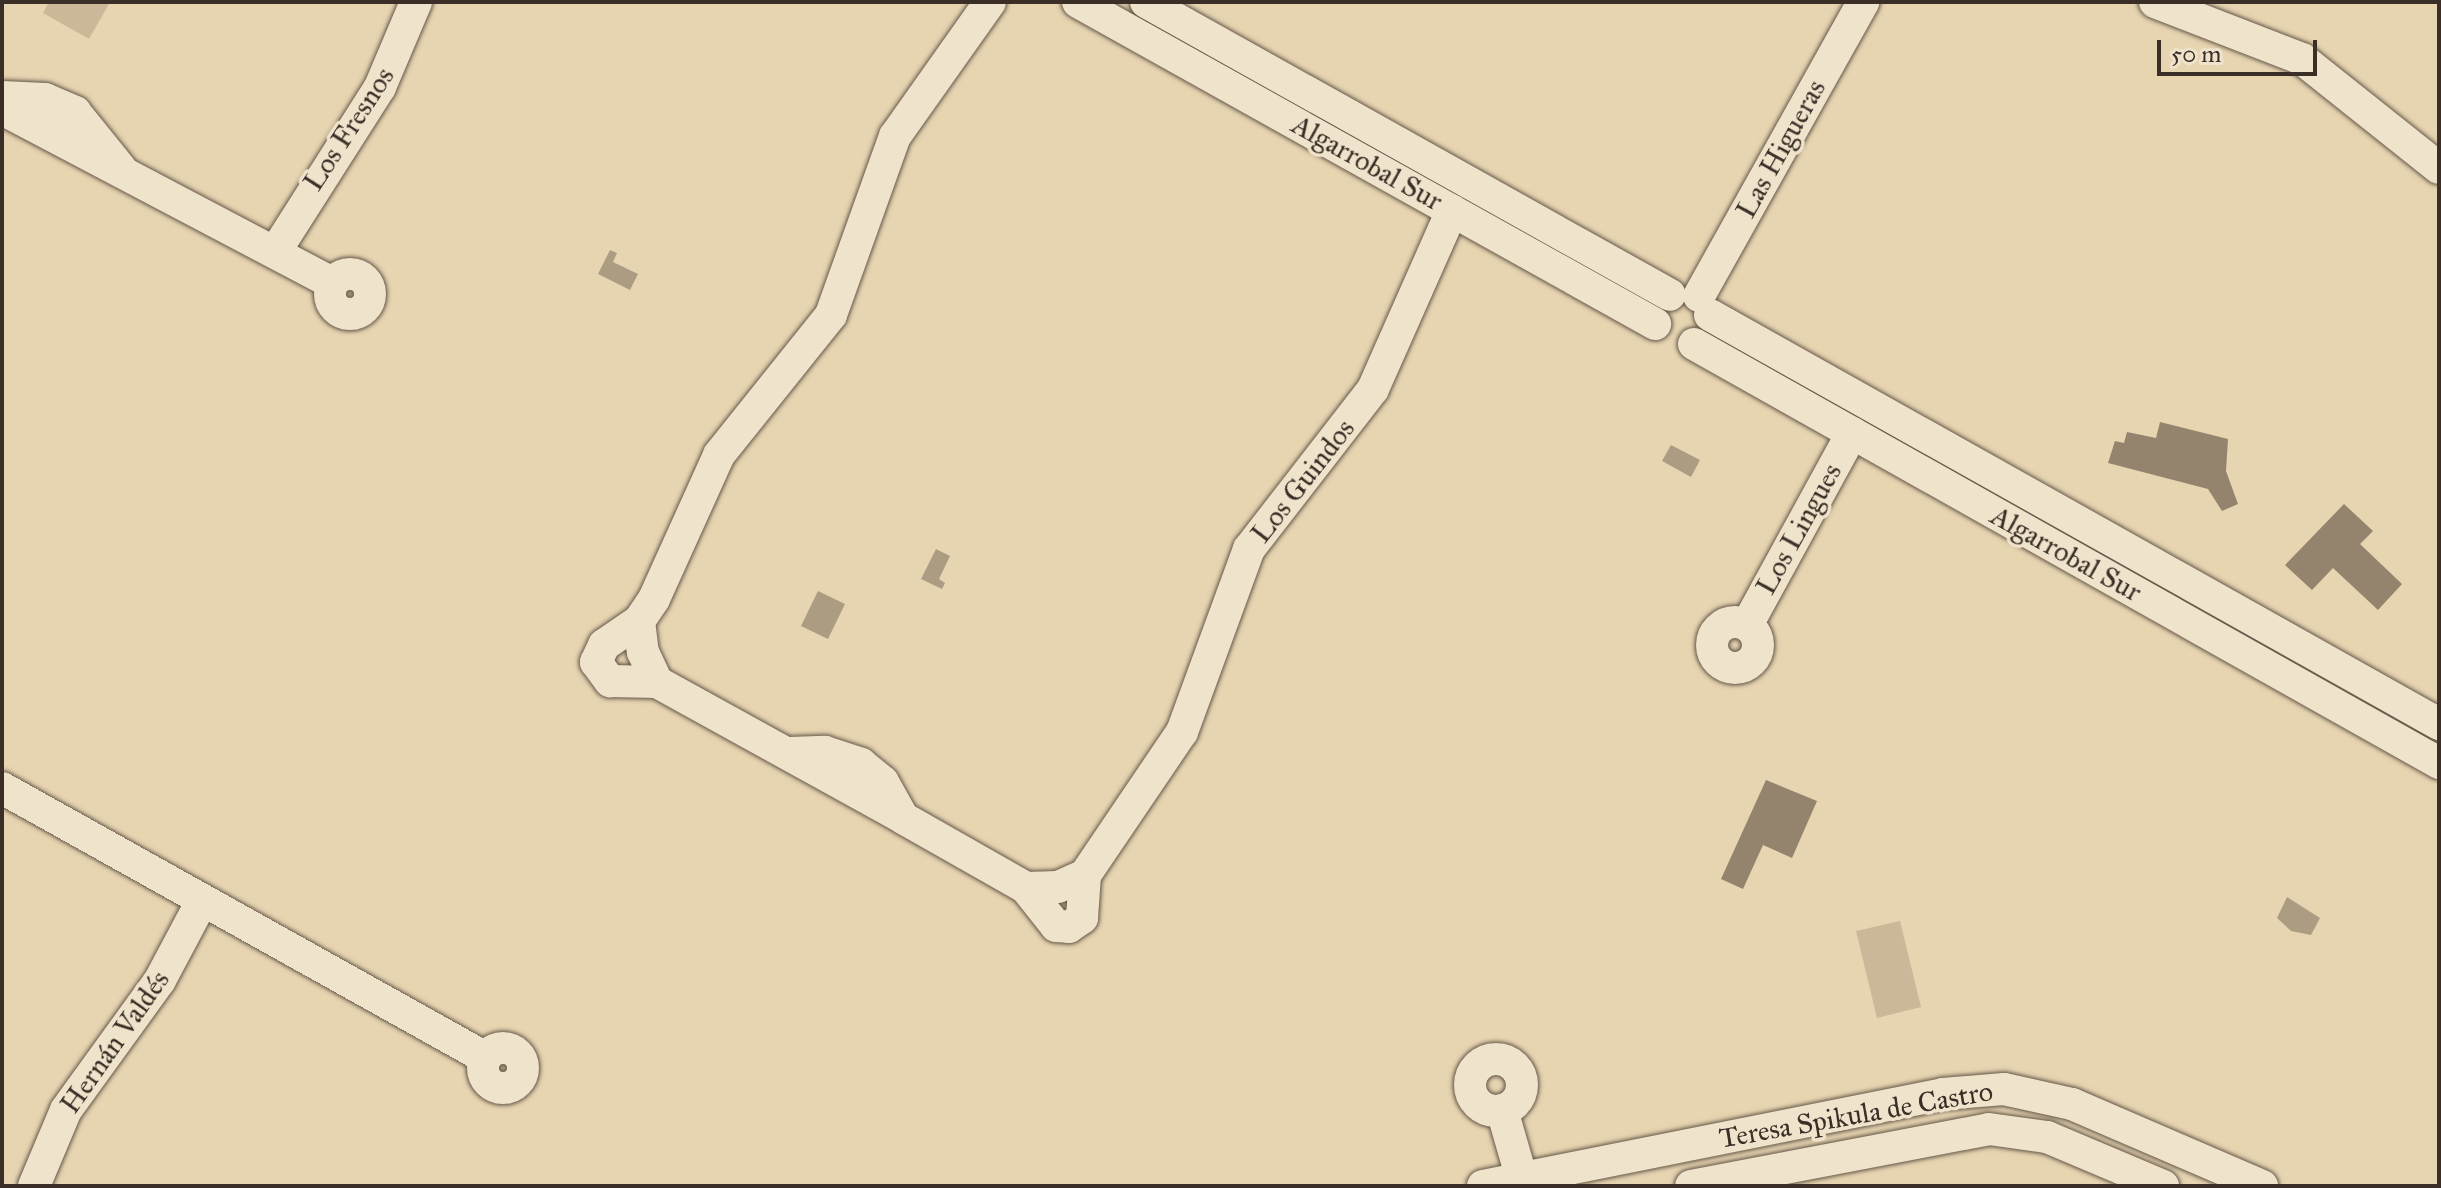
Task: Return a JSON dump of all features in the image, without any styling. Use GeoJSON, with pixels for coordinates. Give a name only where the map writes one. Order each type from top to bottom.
{"type":"FeatureCollection","features":[{"type":"Feature","properties":{"kind":"street","name":"Los Fresnos"},"geometry":{"type":"LineString","coordinates":[[275,252],[380,87],[416,2]]}},
{"type":"Feature","properties":{"kind":"street","name":"Los Guindos"},"geometry":{"type":"LineString","coordinates":[[990,2],[905,119],[831,315],[719,455],[670,572],[639,621],[604,645],[597,668],[610,681],[657,682],[789,753],[825,752],[861,764],[883,782],[903,818],[1026,888],[1051,923],[1069,927],[1086,910],[1085,875],[1182,732],[1249,549],[1373,389],[1452,211]]}},
{"type":"Feature","properties":{"kind":"street","name":"Algarrobal Sur"},"geometry":{"type":"LineString","coordinates":[[1078,2],[1655,324]]}},
{"type":"Feature","properties":{"kind":"street","name":"Algarrobal Sur"},"geometry":{"type":"LineString","coordinates":[[1146,2],[1693,302],[2439,724]]}},
{"type":"Feature","properties":{"kind":"street","name":"Las Higueras"},"geometry":{"type":"LineString","coordinates":[[1693,302],[1863,2]]}},
{"type":"Feature","properties":{"kind":"street"},"geometry":{"type":"LineString","coordinates":[[2155,2],[2302,59],[2439,168]]}},
{"type":"Feature","properties":{"kind":"street"},"geometry":{"type":"LineString","coordinates":[[2,97],[45,99],[75,112],[121,169]]}},
{"type":"Feature","properties":{"kind":"street"},"geometry":{"type":"LineString","coordinates":[[2,109],[121,169],[332,283]]}},
{"type":"Feature","properties":{"kind":"street"},"geometry":{"type":"LineString","coordinates":[[1693,302],[1706,335],[1694,344],[1673,345],[1655,324],[1658,306],[1693,302]]}},
{"type":"Feature","properties":{"kind":"street","name":"Algarrobal Sur"},"geometry":{"type":"LineString","coordinates":[[1694,344],[2439,763]]}},
{"type":"Feature","properties":{"kind":"street","name":"Los Lingues"},"geometry":{"type":"LineString","coordinates":[[1747,625],[1852,433]]}},
{"type":"Feature","properties":{"kind":"street"},"geometry":{"type":"LineString","coordinates":[[639,621],[643,652],[657,682]]}},
{"type":"Feature","properties":{"kind":"street"},"geometry":{"type":"LineString","coordinates":[[2,788],[486,1058]]}},
{"type":"Feature","properties":{"kind":"street","name":"Hernán Valdés"},"geometry":{"type":"LineString","coordinates":[[34,1186],[66,1110],[160,980],[202,901]]}},
{"type":"Feature","properties":{"kind":"street","name":"Teresa Spikula de Castro"},"geometry":{"type":"LineString","coordinates":[[1483,1186],[1523,1182],[1984,1089],[2050,1097],[2262,1186]]}},
{"type":"Feature","properties":{"kind":"street"},"geometry":{"type":"LineString","coordinates":[[1502,1110],[1523,1182]]}},
{"type":"Feature","properties":{"kind":"street","name":"Teresa Spikula de Castro"},"geometry":{"type":"LineString","coordinates":[[1691,1186],[1989,1129],[2047,1137],[2131,1179],[2163,1186]]}},
{"type":"Feature","properties":{"kind":"street"},"geometry":{"type":"LineString","coordinates":[[2131,1179],[2145,1135]]}},
{"type":"Feature","properties":{"kind":"shaded area"},"geometry":{"type":"Polygon","coordinates":[[[49,2],[110,2],[89,39],[43,13],[49,2]]]}},
{"type":"Feature","properties":{"kind":"shaded area"},"geometry":{"type":"Polygon","coordinates":[[[610,250],[617,253],[613,262],[638,274],[630,290],[598,274],[610,250]]]}},
{"type":"Feature","properties":{"kind":"shaded area"},"geometry":{"type":"Polygon","coordinates":[[[1671,445],[1700,460],[1691,477],[1662,461],[1671,445]]]}},
{"type":"Feature","properties":{"kind":"shaded area"},"geometry":{"type":"Polygon","coordinates":[[[936,549],[950,556],[939,579],[945,583],[942,589],[921,579],[936,549]]]}},
{"type":"Feature","properties":{"kind":"shaded area"},"geometry":{"type":"Polygon","coordinates":[[[818,591],[845,604],[828,639],[801,626],[818,591]]]}},
{"type":"Feature","properties":{"kind":"shaded area"},"geometry":{"type":"Polygon","coordinates":[[[2287,897],[2320,918],[2311,935],[2291,931],[2277,918],[2287,897]]]}},
{"type":"Feature","properties":{"kind":"shaded area"},"geometry":{"type":"Polygon","coordinates":[[[1900,921],[1921,1007],[1877,1018],[1856,931],[1900,921]]]}},
{"type":"Feature","properties":{"kind":"building"},"geometry":{"type":"Polygon","coordinates":[[[2160,422],[2228,439],[2226,471],[2238,504],[2222,511],[2208,489],[2108,463],[2115,441],[2124,443],[2127,432],[2156,438],[2160,422]]]}},
{"type":"Feature","properties":{"kind":"building"},"geometry":{"type":"Polygon","coordinates":[[[2344,504],[2373,531],[2360,544],[2402,584],[2378,610],[2333,568],[2312,590],[2285,565],[2344,504]]]}},
{"type":"Feature","properties":{"kind":"building"},"geometry":{"type":"Polygon","coordinates":[[[1766,780],[1817,801],[1792,858],[1763,845],[1743,889],[1721,879],[1766,780]]]}}]}
